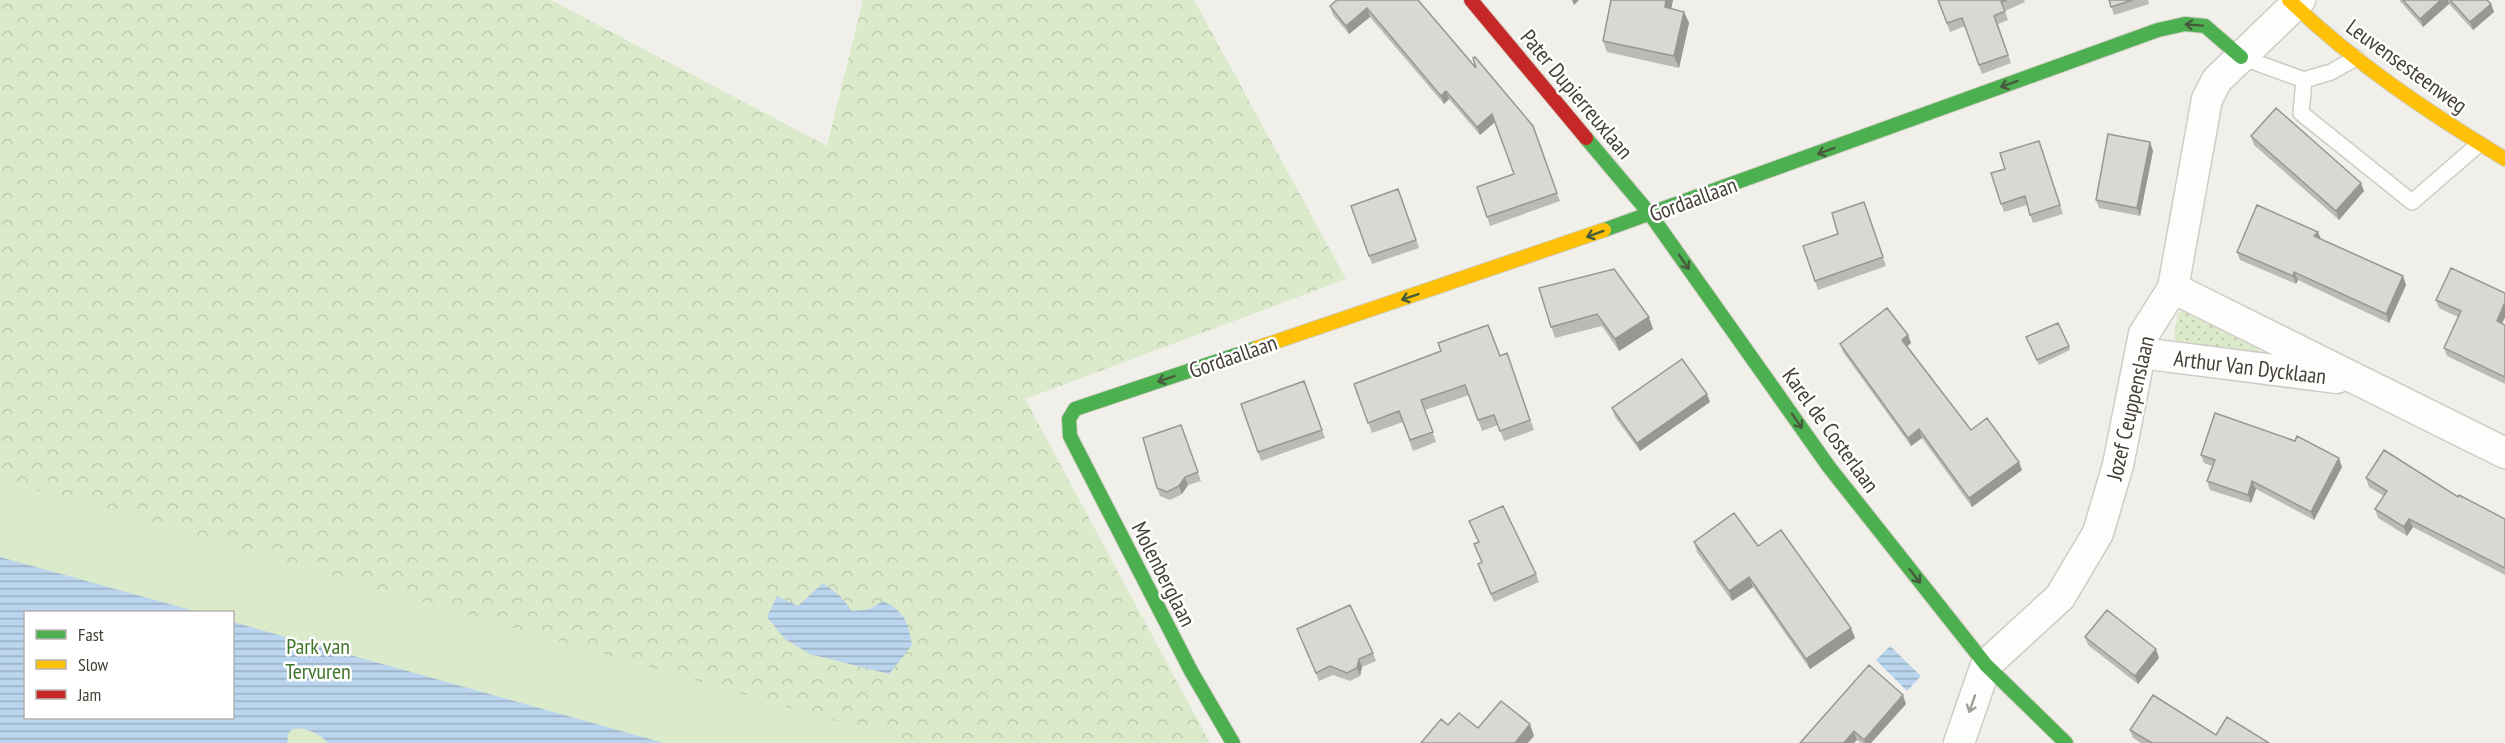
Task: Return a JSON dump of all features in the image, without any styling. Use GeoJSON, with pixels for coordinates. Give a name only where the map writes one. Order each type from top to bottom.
{"type":"FeatureCollection","features":[{"type":"Feature","properties":{"kind":"street","name":"Pater Dupierreuxlaan"},"geometry":{"type":"LineString","coordinates":[[1471,0],[1650,214]]}},
{"type":"Feature","properties":{"kind":"street"},"geometry":{"type":"LineString","coordinates":[[2241,57],[2295,2]]}},
{"type":"Feature","properties":{"kind":"street","name":"Leuvensesteenweg"},"geometry":{"type":"LineString","coordinates":[[2295,2],[2356,58],[2419,104],[2505,159]]}},
{"type":"Feature","properties":{"kind":"street","name":"Gordaallaan"},"geometry":{"type":"LineString","coordinates":[[1070,419],[1075,409],[1650,214],[2158,30],[2185,24],[2205,26],[2241,57]]}},
{"type":"Feature","properties":{"kind":"street","name":"Jozef Ceuppenslaan"},"geometry":{"type":"LineString","coordinates":[[1986,665],[2060,597],[2098,533],[2118,465],[2144,334],[2173,288],[2207,99],[2217,80],[2241,57]]}},
{"type":"Feature","properties":{"kind":"street","name":"Karel de Costerlaan"},"geometry":{"type":"LineString","coordinates":[[1650,214],[1829,467],[1986,665],[2066,743]]}},
{"type":"Feature","properties":{"kind":"street","name":"Arthur Van Dycklaan"},"geometry":{"type":"LineString","coordinates":[[2173,288],[2505,453]]}},
{"type":"Feature","properties":{"kind":"street","name":"Arthur Van Dycklaan"},"geometry":{"type":"LineString","coordinates":[[2141,353],[2360,381]]}},
{"type":"Feature","properties":{"kind":"street","name":"Molenberglaan"},"geometry":{"type":"LineString","coordinates":[[1070,419],[1070,435],[1191,671],[1233,743]]}},
{"type":"Feature","properties":{"kind":"street"},"geometry":{"type":"LineString","coordinates":[[1959,743],[1986,665]]}},
{"type":"Feature","properties":{"kind":"lane"},"geometry":{"type":"LineString","coordinates":[[2241,57],[2304,80],[2331,72],[2356,58]]}},
{"type":"Feature","properties":{"kind":"lane"},"geometry":{"type":"LineString","coordinates":[[2304,80],[2301,113],[2412,202],[2480,144]]}},
{"type":"Feature","properties":{"kind":"green space"},"geometry":{"type":"Polygon","coordinates":[[[0,0],[551,0],[827,146],[863,0],[1194,0],[1346,279],[1025,399],[1210,743],[911,743],[0,480],[0,0]]]}},
{"type":"Feature","properties":{"kind":"green space"},"geometry":{"type":"Polygon","coordinates":[[[2185,309],[2255,344],[2260,354],[2179,345],[2174,336],[2178,313],[2185,309]]]}},
{"type":"Feature","properties":{"kind":"green space","name":"Park van Tervuren"},"geometry":{"type":"Polygon","coordinates":[[[0,480],[911,743],[0,743],[0,480]]]}},
{"type":"Feature","properties":{"kind":"water"},"geometry":{"type":"Polygon","coordinates":[[[0,557],[194,611],[24,611],[24,719],[234,719],[234,622],[664,743],[328,743],[311,731],[296,729],[291,730],[288,735],[288,743],[0,743],[0,557]]]}},
{"type":"Feature","properties":{"kind":"water"},"geometry":{"type":"Polygon","coordinates":[[[823,583],[840,596],[852,611],[870,609],[883,601],[896,609],[904,618],[912,645],[889,674],[810,654],[785,639],[767,617],[777,596],[798,606],[823,583]]]}},
{"type":"Feature","properties":{"kind":"water"},"geometry":{"type":"Polygon","coordinates":[[[1890,646],[1921,676],[1907,691],[1876,660],[1890,646]]]}},
{"type":"Feature","properties":{"kind":"building"},"geometry":{"type":"Polygon","coordinates":[[[1337,0],[1418,0],[1476,68],[1473,58],[1475,57],[1533,126],[1557,193],[1487,217],[1477,187],[1514,174],[1492,114],[1477,127],[1446,91],[1441,96],[1367,8],[1346,26],[1330,6],[1337,0]]]}},
{"type":"Feature","properties":{"kind":"building"},"geometry":{"type":"Polygon","coordinates":[[[1611,0],[1666,0],[1665,7],[1684,12],[1674,56],[1603,41],[1611,0]]]}},
{"type":"Feature","properties":{"kind":"building"},"geometry":{"type":"Polygon","coordinates":[[[1938,0],[2007,0],[2001,2],[2005,11],[1994,16],[2008,55],[1979,65],[1962,18],[1947,23],[1938,0]]]}},
{"type":"Feature","properties":{"kind":"building"},"geometry":{"type":"Polygon","coordinates":[[[2109,0],[2133,0],[2111,7],[2109,0]]]}},
{"type":"Feature","properties":{"kind":"building"},"geometry":{"type":"Polygon","coordinates":[[[2403,0],[2441,0],[2420,19],[2403,0]]]}},
{"type":"Feature","properties":{"kind":"building"},"geometry":{"type":"Polygon","coordinates":[[[2450,0],[2487,0],[2491,4],[2470,22],[2450,0]]]}},
{"type":"Feature","properties":{"kind":"building"},"geometry":{"type":"Polygon","coordinates":[[[2276,108],[2361,183],[2336,211],[2251,136],[2276,108]]]}},
{"type":"Feature","properties":{"kind":"building"},"geometry":{"type":"Polygon","coordinates":[[[2108,134],[2150,142],[2137,208],[2096,200],[2108,134]]]}},
{"type":"Feature","properties":{"kind":"building"},"geometry":{"type":"Polygon","coordinates":[[[2039,141],[2060,205],[2030,215],[2025,196],[2001,204],[1991,173],[2005,169],[2000,153],[2039,141]]]}},
{"type":"Feature","properties":{"kind":"building"},"geometry":{"type":"Polygon","coordinates":[[[1398,189],[1416,240],[1369,256],[1351,206],[1398,189]]]}},
{"type":"Feature","properties":{"kind":"building"},"geometry":{"type":"Polygon","coordinates":[[[1864,202],[1883,257],[1815,281],[1803,246],[1838,234],[1832,213],[1864,202]]]}},
{"type":"Feature","properties":{"kind":"building"},"geometry":{"type":"Polygon","coordinates":[[[2257,205],[2318,232],[2314,236],[2403,276],[2386,314],[2294,272],[2293,276],[2237,252],[2257,205]]]}},
{"type":"Feature","properties":{"kind":"building"},"geometry":{"type":"Polygon","coordinates":[[[2451,268],[2505,293],[2505,302],[2497,321],[2505,325],[2505,377],[2444,348],[2461,311],[2436,300],[2451,268]]]}},
{"type":"Feature","properties":{"kind":"building"},"geometry":{"type":"Polygon","coordinates":[[[1614,269],[1649,317],[1615,339],[1597,314],[1551,327],[1539,288],[1614,269]]]}},
{"type":"Feature","properties":{"kind":"building"},"geometry":{"type":"Polygon","coordinates":[[[1887,308],[1908,335],[1902,340],[1971,430],[1987,418],[2019,462],[1969,498],[1919,429],[1908,438],[1840,344],[1887,308]]]}},
{"type":"Feature","properties":{"kind":"building"},"geometry":{"type":"Polygon","coordinates":[[[2058,323],[2069,346],[2037,360],[2026,337],[2058,323]]]}},
{"type":"Feature","properties":{"kind":"building"},"geometry":{"type":"Polygon","coordinates":[[[1488,325],[1500,356],[1507,353],[1530,420],[1500,431],[1494,415],[1478,420],[1465,385],[1421,400],[1433,432],[1410,440],[1399,411],[1368,423],[1354,384],[1441,351],[1438,343],[1488,325]]]}},
{"type":"Feature","properties":{"kind":"building"},"geometry":{"type":"Polygon","coordinates":[[[1682,359],[1707,394],[1637,443],[1612,408],[1682,359]]]}},
{"type":"Feature","properties":{"kind":"building"},"geometry":{"type":"Polygon","coordinates":[[[1304,381],[1322,430],[1258,452],[1241,404],[1304,381]]]}},
{"type":"Feature","properties":{"kind":"building"},"geometry":{"type":"Polygon","coordinates":[[[2215,413],[2295,441],[2297,436],[2339,458],[2311,512],[2252,481],[2248,495],[2207,481],[2215,460],[2201,455],[2215,413]]]}},
{"type":"Feature","properties":{"kind":"building"},"geometry":{"type":"Polygon","coordinates":[[[1181,425],[1198,472],[1185,477],[1179,486],[1167,492],[1157,488],[1143,438],[1181,425]]]}},
{"type":"Feature","properties":{"kind":"building"},"geometry":{"type":"Polygon","coordinates":[[[2384,450],[2458,497],[2459,495],[2505,519],[2505,568],[2409,519],[2404,527],[2375,509],[2387,491],[2366,478],[2384,450]]]}},
{"type":"Feature","properties":{"kind":"building"},"geometry":{"type":"Polygon","coordinates":[[[1503,506],[1536,574],[1491,594],[1478,564],[1482,562],[1474,544],[1479,542],[1469,521],[1503,506]]]}},
{"type":"Feature","properties":{"kind":"building"},"geometry":{"type":"Polygon","coordinates":[[[1734,513],[1758,546],[1781,530],[1851,628],[1806,659],[1749,577],[1729,591],[1694,542],[1734,513]]]}},
{"type":"Feature","properties":{"kind":"building"},"geometry":{"type":"Polygon","coordinates":[[[1350,605],[1373,653],[1359,659],[1357,668],[1347,673],[1330,666],[1316,673],[1297,629],[1350,605]]]}},
{"type":"Feature","properties":{"kind":"building"},"geometry":{"type":"Polygon","coordinates":[[[2107,610],[2156,649],[2135,676],[2085,637],[2107,610]]]}},
{"type":"Feature","properties":{"kind":"building"},"geometry":{"type":"Polygon","coordinates":[[[1869,665],[1903,695],[1864,740],[1854,731],[1844,743],[1800,743],[1869,665]]]}},
{"type":"Feature","properties":{"kind":"building"},"geometry":{"type":"Polygon","coordinates":[[[2153,695],[2216,735],[2227,717],[2269,743],[2152,743],[2130,730],[2153,695]]]}},
{"type":"Feature","properties":{"kind":"building"},"geometry":{"type":"Polygon","coordinates":[[[1501,701],[1530,724],[1515,743],[1421,743],[1441,719],[1448,725],[1459,713],[1478,728],[1501,701]]]}},
{"type":"Feature","properties":{"kind":"traffic: fast"},"geometry":{"type":"LineString","coordinates":[[1604,230],[2158,30],[2185,24],[2205,26],[2241,57]]}},
{"type":"Feature","properties":{"kind":"traffic: fast"},"geometry":{"type":"LineString","coordinates":[[1586,138],[1650,214],[1829,467],[1986,665],[2066,743]]}},
{"type":"Feature","properties":{"kind":"traffic: fast"},"geometry":{"type":"LineString","coordinates":[[1233,743],[1191,671],[1070,436],[1069,419],[1075,409],[1257,348]]}},
{"type":"Feature","properties":{"kind":"traffic: slow"},"geometry":{"type":"LineString","coordinates":[[2289,0],[2339,45],[2392,86],[2505,159]]}},
{"type":"Feature","properties":{"kind":"traffic: slow"},"geometry":{"type":"LineString","coordinates":[[1257,348],[1604,230]]}},
{"type":"Feature","properties":{"kind":"traffic: jam"},"geometry":{"type":"LineString","coordinates":[[1471,0],[1586,138]]}}]}
